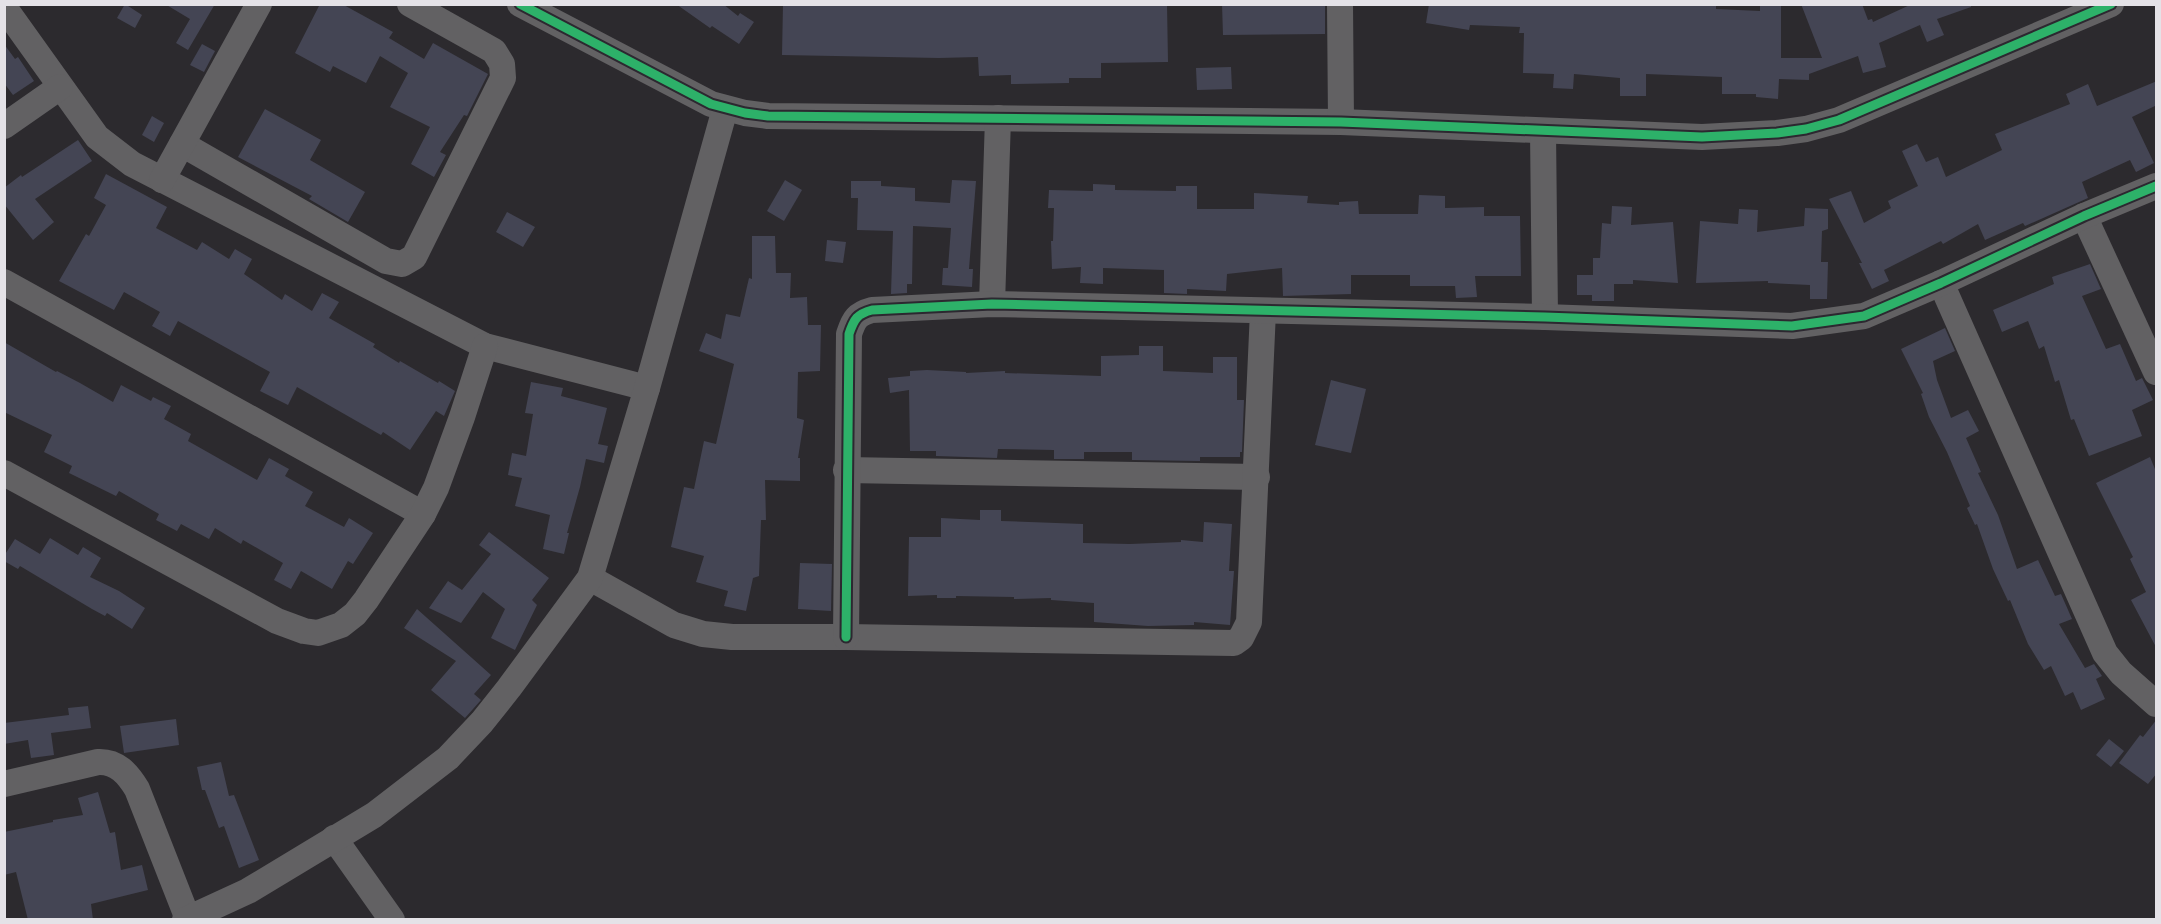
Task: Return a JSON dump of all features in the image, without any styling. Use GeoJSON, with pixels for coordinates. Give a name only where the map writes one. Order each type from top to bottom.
{"type":"FeatureCollection","features":[{"type":"Feature","properties":{"kind":"street"},"geometry":{"type":"LineString","coordinates":[[162,180],[259,4]]}},
{"type":"Feature","properties":{"kind":"street"},"geometry":{"type":"LineString","coordinates":[[520,4],[692,95],[725,109],[768,116],[1341,122],[1737,137],[1806,129],[1839,120],[2111,4]]}},
{"type":"Feature","properties":{"kind":"street"},"geometry":{"type":"LineString","coordinates":[[1340,4],[1341,122]]}},
{"type":"Feature","properties":{"kind":"street"},"geometry":{"type":"LineString","coordinates":[[4,7],[97,137],[132,164],[485,346],[647,388]]}},
{"type":"Feature","properties":{"kind":"street"},"geometry":{"type":"LineString","coordinates":[[182,144],[387,261],[402,264],[414,257],[503,78],[502,64],[494,51],[419,7]]}},
{"type":"Feature","properties":{"kind":"street"},"geometry":{"type":"LineString","coordinates":[[4,126],[60,87]]}},
{"type":"Feature","properties":{"kind":"street"},"geometry":{"type":"LineString","coordinates":[[4,784],[98,762],[107,761],[119,767],[130,777],[137,789],[186,919],[248,891],[374,815],[448,758],[482,722],[509,688],[590,578],[647,388],[725,109]]}},
{"type":"Feature","properties":{"kind":"street"},"geometry":{"type":"LineString","coordinates":[[992,304],[998,118]]}},
{"type":"Feature","properties":{"kind":"street"},"geometry":{"type":"LineString","coordinates":[[1543,131],[1545,317]]}},
{"type":"Feature","properties":{"kind":"street"},"geometry":{"type":"LineString","coordinates":[[846,637],[849,334],[853,320],[860,313],[872,310],[992,304],[1545,317],[1792,326],[1864,316],[1941,283],[2084,216],[2157,186]]}},
{"type":"Feature","properties":{"kind":"street"},"geometry":{"type":"LineString","coordinates":[[2084,216],[2157,372]]}},
{"type":"Feature","properties":{"kind":"street"},"geometry":{"type":"LineString","coordinates":[[4,282],[423,514]]}},
{"type":"Feature","properties":{"kind":"street"},"geometry":{"type":"LineString","coordinates":[[1941,283],[2105,653],[2121,673],[2157,704]]}},
{"type":"Feature","properties":{"kind":"street"},"geometry":{"type":"LineString","coordinates":[[590,578],[674,625],[703,634],[732,637],[1234,643],[1241,638],[1249,622],[1263,311]]}},
{"type":"Feature","properties":{"kind":"street"},"geometry":{"type":"LineString","coordinates":[[4,473],[277,621],[304,632],[318,633],[341,625],[355,614],[383,577],[423,514],[436,488],[485,346]]}},
{"type":"Feature","properties":{"kind":"street"},"geometry":{"type":"LineString","coordinates":[[846,470],[1257,477]]}},
{"type":"Feature","properties":{"kind":"street"},"geometry":{"type":"LineString","coordinates":[[334,838],[392,920]]}},
{"type":"Feature","properties":{"kind":"building"},"geometry":{"type":"Polygon","coordinates":[[[125,4],[142,15],[135,28],[117,18],[125,4]]]}},
{"type":"Feature","properties":{"kind":"building"},"geometry":{"type":"Polygon","coordinates":[[[165,4],[215,4],[188,50],[176,43],[190,19],[165,4]]]}},
{"type":"Feature","properties":{"kind":"building"},"geometry":{"type":"Polygon","coordinates":[[[320,4],[342,4],[393,32],[389,38],[424,59],[433,43],[488,74],[467,116],[464,115],[440,152],[446,155],[434,177],[411,164],[430,127],[390,107],[408,73],[380,56],[366,83],[333,66],[330,72],[295,53],[320,4]]]}},
{"type":"Feature","properties":{"kind":"building"},"geometry":{"type":"Polygon","coordinates":[[[676,4],[723,4],[738,16],[740,13],[754,22],[739,44],[712,26],[710,28],[676,4]]]}},
{"type":"Feature","properties":{"kind":"building"},"geometry":{"type":"Polygon","coordinates":[[[783,4],[1167,4],[1168,62],[1101,63],[1101,78],[1069,78],[1069,83],[1011,84],[1011,75],[979,76],[978,57],[782,55],[783,4]]]}},
{"type":"Feature","properties":{"kind":"building"},"geometry":{"type":"Polygon","coordinates":[[[1222,4],[1325,4],[1325,34],[1223,35],[1222,4]]]}},
{"type":"Feature","properties":{"kind":"building"},"geometry":{"type":"Polygon","coordinates":[[[1429,4],[1716,4],[1716,9],[1760,11],[1760,4],[1781,4],[1781,58],[1822,58],[1801,4],[1862,4],[1868,20],[1872,19],[1873,22],[1912,4],[1971,4],[1971,7],[1937,19],[1944,35],[1927,42],[1920,25],[1879,43],[1886,67],[1863,73],[1858,56],[1809,74],[1809,80],[1779,79],[1778,99],[1756,97],[1756,94],[1722,94],[1722,77],[1646,74],[1646,96],[1620,96],[1620,78],[1574,74],[1573,89],[1553,88],[1554,74],[1523,73],[1524,33],[1519,33],[1520,27],[1470,25],[1469,30],[1426,23],[1429,4]]]}},
{"type":"Feature","properties":{"kind":"building"},"geometry":{"type":"Polygon","coordinates":[[[4,44],[15,59],[18,57],[34,81],[13,95],[4,83],[4,44]]]}},
{"type":"Feature","properties":{"kind":"building"},"geometry":{"type":"Polygon","coordinates":[[[202,44],[215,51],[204,72],[190,65],[202,44]]]}},
{"type":"Feature","properties":{"kind":"building"},"geometry":{"type":"Polygon","coordinates":[[[1231,67],[1232,89],[1197,90],[1196,68],[1231,67]]]}},
{"type":"Feature","properties":{"kind":"building"},"geometry":{"type":"Polygon","coordinates":[[[2157,81],[2157,105],[2132,117],[2154,163],[2136,172],[2130,160],[2082,182],[2088,198],[2025,226],[2023,223],[1985,240],[1978,224],[1943,244],[1941,241],[1884,270],[1889,281],[1872,289],[1859,263],[1862,263],[1829,199],[1851,191],[1864,223],[1891,208],[1888,201],[1918,186],[1902,151],[1917,144],[1926,162],[1938,157],[1946,177],[2002,150],[1995,134],[2070,104],[2066,94],[2088,84],[2097,106],[2157,81]]]}},
{"type":"Feature","properties":{"kind":"building"},"geometry":{"type":"Polygon","coordinates":[[[265,109],[321,140],[310,160],[365,192],[348,222],[309,199],[312,196],[238,157],[265,109]]]}},
{"type":"Feature","properties":{"kind":"building"},"geometry":{"type":"Polygon","coordinates":[[[152,116],[164,123],[154,142],[142,135],[152,116]]]}},
{"type":"Feature","properties":{"kind":"building"},"geometry":{"type":"Polygon","coordinates":[[[78,140],[92,161],[35,199],[54,222],[33,240],[4,204],[4,188],[78,140]]]}},
{"type":"Feature","properties":{"kind":"building"},"geometry":{"type":"Polygon","coordinates":[[[106,174],[167,207],[156,228],[197,250],[202,242],[229,259],[235,249],[252,259],[244,274],[282,300],[285,294],[312,311],[322,293],[339,302],[329,318],[375,344],[373,347],[399,363],[400,361],[455,391],[444,416],[436,411],[410,450],[383,432],[381,435],[297,387],[288,405],[260,391],[270,372],[178,321],[170,336],[152,326],[160,312],[124,292],[114,310],[59,281],[86,234],[89,236],[106,205],[94,198],[106,174]]]}},
{"type":"Feature","properties":{"kind":"building"},"geometry":{"type":"Polygon","coordinates":[[[785,180],[802,190],[784,221],[767,211],[785,180]]]}},
{"type":"Feature","properties":{"kind":"building"},"geometry":{"type":"Polygon","coordinates":[[[952,180],[976,181],[969,269],[973,269],[972,287],[942,285],[943,268],[948,268],[951,228],[913,226],[912,284],[907,284],[907,293],[891,294],[893,231],[857,230],[858,198],[851,198],[851,181],[881,181],[881,186],[915,188],[915,201],[950,203],[952,180]]]}},
{"type":"Feature","properties":{"kind":"building"},"geometry":{"type":"Polygon","coordinates":[[[1093,184],[1115,185],[1115,190],[1176,191],[1176,186],[1197,186],[1197,209],[1254,209],[1254,193],[1308,196],[1307,203],[1339,205],[1339,202],[1358,201],[1359,214],[1418,214],[1419,195],[1445,196],[1445,208],[1484,207],[1484,216],[1520,216],[1521,276],[1475,276],[1477,297],[1456,298],[1455,286],[1410,286],[1410,275],[1351,275],[1351,294],[1283,296],[1282,268],[1227,274],[1226,291],[1187,289],[1187,294],[1164,293],[1164,270],[1103,268],[1103,284],[1080,283],[1081,267],[1052,269],[1051,241],[1053,241],[1054,208],[1048,208],[1049,190],[1093,191],[1093,184]]]}},
{"type":"Feature","properties":{"kind":"building"},"geometry":{"type":"Polygon","coordinates":[[[1612,206],[1632,207],[1631,225],[1673,222],[1678,283],[1633,280],[1633,284],[1614,284],[1614,301],[1592,301],[1592,295],[1577,295],[1577,275],[1593,275],[1593,258],[1600,258],[1602,223],[1611,224],[1612,206]]]}},
{"type":"Feature","properties":{"kind":"building"},"geometry":{"type":"Polygon","coordinates":[[[1805,208],[1828,209],[1828,229],[1822,231],[1821,262],[1828,262],[1827,299],[1810,299],[1810,285],[1768,283],[1768,281],[1696,283],[1700,221],[1738,224],[1739,209],[1758,210],[1757,232],[1804,226],[1805,208]]]}},
{"type":"Feature","properties":{"kind":"building"},"geometry":{"type":"Polygon","coordinates":[[[507,212],[535,227],[523,247],[496,232],[507,212]]]}},
{"type":"Feature","properties":{"kind":"building"},"geometry":{"type":"Polygon","coordinates":[[[752,236],[775,236],[776,273],[791,273],[790,298],[807,297],[808,325],[821,325],[820,371],[798,372],[797,418],[804,420],[798,458],[800,458],[800,481],[765,480],[766,520],[761,520],[759,576],[753,578],[746,611],[724,606],[728,591],[696,582],[704,556],[671,547],[684,487],[694,489],[704,441],[716,444],[734,364],[699,351],[706,333],[721,339],[726,314],[740,317],[749,278],[752,279],[752,236]]]}},
{"type":"Feature","properties":{"kind":"building"},"geometry":{"type":"Polygon","coordinates":[[[827,240],[846,242],[843,263],[825,261],[827,240]]]}},
{"type":"Feature","properties":{"kind":"building"},"geometry":{"type":"Polygon","coordinates":[[[2090,264],[2101,289],[2082,296],[2106,349],[2120,344],[2136,381],[2142,378],[2153,400],[2132,410],[2142,436],[2089,456],[2074,419],[2071,420],[2059,380],[2055,382],[2044,346],[2039,349],[2028,321],[2002,332],[1993,310],[2054,284],[2052,277],[2090,264]]]}},
{"type":"Feature","properties":{"kind":"building"},"geometry":{"type":"Polygon","coordinates":[[[1945,328],[1955,351],[1933,361],[1937,380],[1951,418],[1968,410],[1979,431],[1966,438],[1981,472],[1978,473],[1998,515],[2017,569],[2038,560],[2055,596],[2061,594],[2072,619],[2059,624],[2085,668],[2094,664],[2102,676],[2096,679],[2105,699],[2081,710],[2073,692],[2065,696],[2051,666],[2044,670],[2028,644],[2010,600],[2008,601],[1993,569],[1977,524],[1975,525],[1967,508],[1970,506],[1929,417],[1921,394],[1923,393],[1901,349],[1945,328]]]}},
{"type":"Feature","properties":{"kind":"building"},"geometry":{"type":"Polygon","coordinates":[[[4,342],[113,402],[121,385],[151,401],[153,397],[171,406],[164,419],[191,434],[188,441],[257,480],[269,458],[289,469],[285,476],[313,492],[305,506],[344,527],[349,518],[373,533],[353,564],[348,561],[332,589],[301,571],[291,589],[274,580],[283,563],[243,540],[241,544],[215,528],[209,539],[181,524],[177,531],[156,520],[159,514],[119,491],[116,496],[69,473],[72,466],[44,452],[52,435],[4,412],[4,342]]]}},
{"type":"Feature","properties":{"kind":"building"},"geometry":{"type":"Polygon","coordinates":[[[1139,346],[1163,346],[1163,371],[1213,373],[1213,357],[1237,357],[1237,400],[1244,400],[1240,457],[1200,457],[1200,461],[1132,460],[1132,452],[1084,452],[1084,459],[1054,459],[1054,450],[998,449],[997,458],[936,456],[936,451],[910,451],[909,390],[890,393],[888,378],[910,376],[910,371],[966,373],[1005,371],[1005,373],[1101,376],[1101,356],[1139,355],[1139,346]]]}},
{"type":"Feature","properties":{"kind":"building"},"geometry":{"type":"Polygon","coordinates":[[[1331,380],[1366,389],[1351,453],[1315,445],[1331,380]]]}},
{"type":"Feature","properties":{"kind":"building"},"geometry":{"type":"Polygon","coordinates":[[[531,382],[563,388],[561,396],[607,408],[598,444],[608,446],[604,463],[586,459],[567,533],[569,533],[564,554],[543,549],[550,515],[515,506],[522,478],[508,475],[512,453],[526,456],[533,414],[525,413],[531,382]]]}},
{"type":"Feature","properties":{"kind":"building"},"geometry":{"type":"Polygon","coordinates":[[[2150,457],[2157,474],[2157,649],[2131,600],[2146,592],[2130,559],[2133,557],[2096,483],[2150,457]]]}},
{"type":"Feature","properties":{"kind":"building"},"geometry":{"type":"Polygon","coordinates":[[[980,510],[1001,510],[1001,521],[1083,524],[1083,543],[1130,544],[1181,542],[1181,540],[1203,542],[1204,522],[1232,524],[1229,571],[1234,571],[1230,625],[1194,622],[1194,625],[1148,626],[1094,622],[1094,603],[1051,600],[1051,598],[908,596],[909,537],[941,537],[941,518],[980,520],[980,510]]]}},
{"type":"Feature","properties":{"kind":"building"},"geometry":{"type":"Polygon","coordinates":[[[489,532],[549,578],[532,600],[537,605],[515,650],[491,638],[505,609],[483,592],[461,623],[429,608],[448,581],[462,590],[491,554],[479,545],[489,532]]]}},
{"type":"Feature","properties":{"kind":"building"},"geometry":{"type":"Polygon","coordinates":[[[50,538],[78,555],[83,547],[101,558],[90,577],[119,591],[145,608],[132,629],[107,613],[105,616],[92,609],[20,566],[18,569],[4,561],[4,556],[15,539],[40,554],[50,538]]]}},
{"type":"Feature","properties":{"kind":"building"},"geometry":{"type":"Polygon","coordinates":[[[800,563],[832,564],[831,611],[798,609],[800,563]]]}},
{"type":"Feature","properties":{"kind":"building"},"geometry":{"type":"Polygon","coordinates":[[[417,609],[491,675],[474,694],[481,700],[465,718],[431,690],[456,661],[404,628],[417,609]]]}},
{"type":"Feature","properties":{"kind":"building"},"geometry":{"type":"Polygon","coordinates":[[[88,706],[91,728],[51,733],[54,755],[31,758],[28,740],[4,744],[4,723],[69,715],[68,708],[88,706]]]}},
{"type":"Feature","properties":{"kind":"building"},"geometry":{"type":"Polygon","coordinates":[[[176,719],[179,745],[124,753],[120,726],[176,719]]]}},
{"type":"Feature","properties":{"kind":"building"},"geometry":{"type":"Polygon","coordinates":[[[2157,719],[2157,773],[2148,784],[2119,763],[2140,735],[2143,737],[2157,719]]]}},
{"type":"Feature","properties":{"kind":"building"},"geometry":{"type":"Polygon","coordinates":[[[2109,739],[2124,751],[2111,767],[2096,755],[2109,739]]]}},
{"type":"Feature","properties":{"kind":"building"},"geometry":{"type":"Polygon","coordinates":[[[221,762],[229,796],[234,795],[259,860],[239,868],[224,826],[219,828],[205,790],[202,790],[197,767],[221,762]]]}},
{"type":"Feature","properties":{"kind":"building"},"geometry":{"type":"Polygon","coordinates":[[[98,792],[110,833],[115,832],[121,870],[142,865],[148,890],[91,904],[93,920],[28,920],[16,872],[4,875],[4,832],[83,815],[78,798],[98,792]]]}},
{"type":"Feature","properties":{"kind":"cycle path"},"geometry":{"type":"LineString","coordinates":[[520,4],[711,104],[745,113],[768,116],[1341,122],[1702,137],[1777,133],[1806,129],[1839,120],[2111,4]]}},
{"type":"Feature","properties":{"kind":"cycle path"},"geometry":{"type":"LineString","coordinates":[[846,637],[849,334],[859,315],[872,310],[992,304],[1545,317],[1792,326],[1864,316],[1941,283],[2084,216],[2156,186]]}}]}
